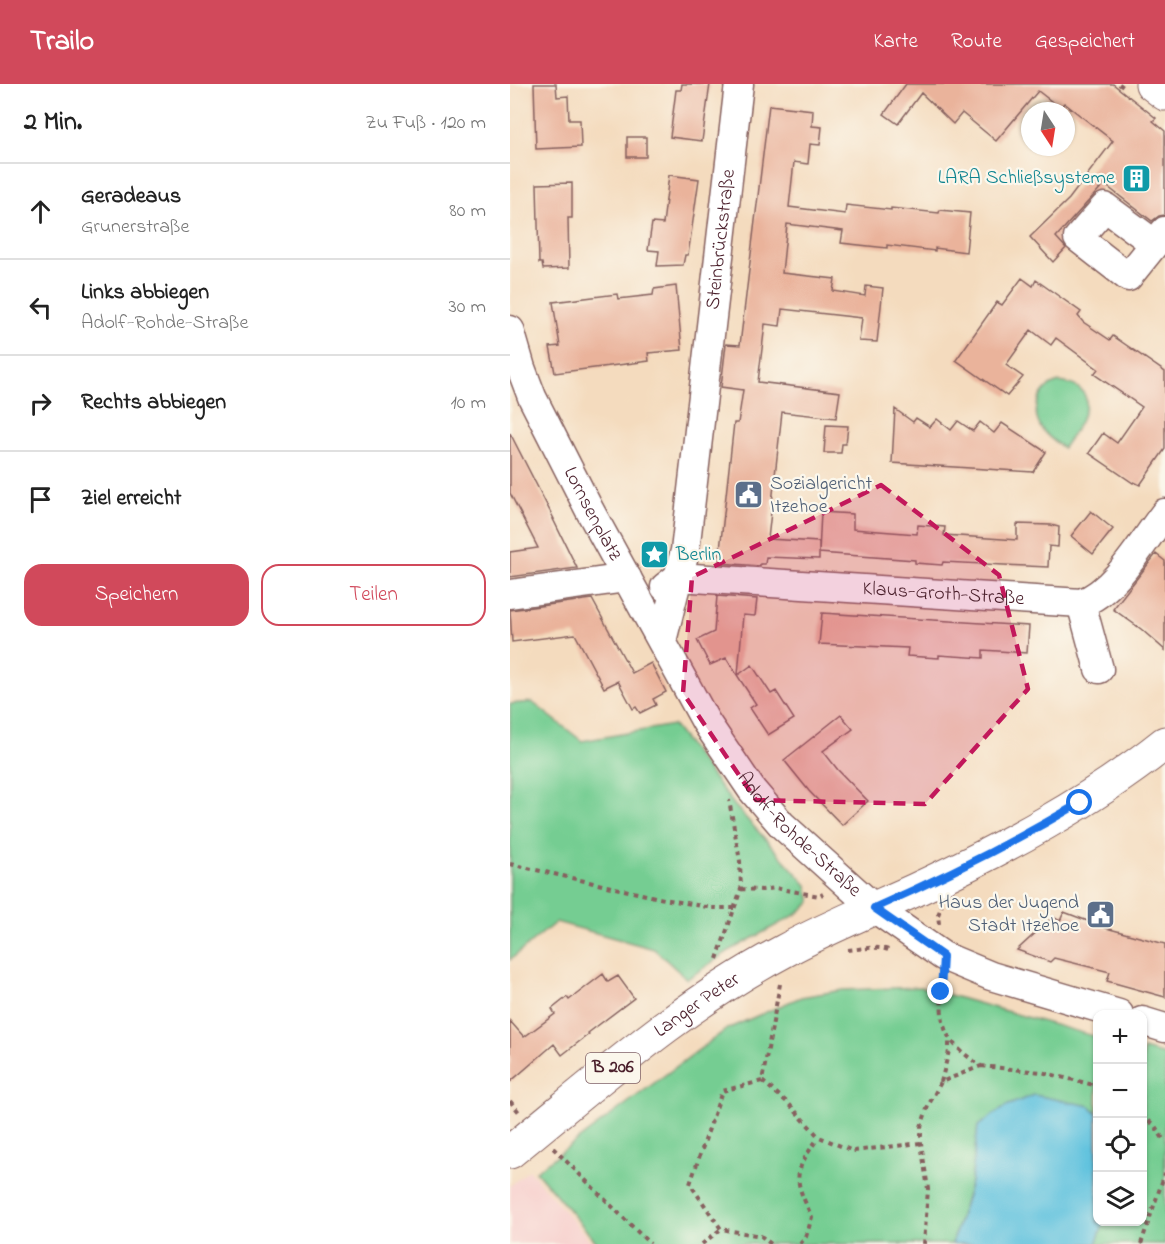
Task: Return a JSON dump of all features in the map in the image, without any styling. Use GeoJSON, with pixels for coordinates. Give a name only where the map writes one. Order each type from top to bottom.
{"type":"FeatureCollection","features":[{"type":"Feature","properties":{"kind":"main road"},"geometry":{"type":"LineString","coordinates":[[1152,84],[1165,94]]}},
{"type":"Feature","properties":{"kind":"main road","name":"B 206"},"geometry":{"type":"LineString","coordinates":[[874,908],[917,889],[1044,824],[1080,803],[1165,743]]}},
{"type":"Feature","properties":{"kind":"main road","name":"Langer Peter"},"geometry":{"type":"LineString","coordinates":[[510,1152],[678,1016],[719,988],[784,950],[874,908]]}},
{"type":"Feature","properties":{"kind":"street","name":"Steinbrückstraße"},"geometry":{"type":"LineString","coordinates":[[678,577],[685,551],[739,84]]}},
{"type":"Feature","properties":{"kind":"street","name":"Lornsenplatz"},"geometry":{"type":"LineString","coordinates":[[510,330],[526,384],[545,423],[683,679]]}},
{"type":"Feature","properties":{"kind":"street"},"geometry":{"type":"LineString","coordinates":[[1099,669],[1080,603],[1100,594],[1115,579],[1165,513]]}},
{"type":"Feature","properties":{"kind":"street","name":"Klaus-Groth-Straße"},"geometry":{"type":"LineString","coordinates":[[678,577],[1080,603]]}},
{"type":"Feature","properties":{"kind":"street"},"geometry":{"type":"LineString","coordinates":[[642,605],[678,577]]}},
{"type":"Feature","properties":{"kind":"street"},"geometry":{"type":"LineString","coordinates":[[662,641],[678,577]]}},
{"type":"Feature","properties":{"kind":"street"},"geometry":{"type":"LineString","coordinates":[[510,594],[627,578]]}},
{"type":"Feature","properties":{"kind":"street","name":"Adolf-Rohde-Straße"},"geometry":{"type":"LineString","coordinates":[[683,679],[706,722],[752,790],[782,825],[874,908],[932,949],[991,976],[1106,1010]]}},
{"type":"Feature","properties":{"kind":"street"},"geometry":{"type":"LineString","coordinates":[[1147,1023],[1165,1028]]}},
{"type":"Feature","properties":{"kind":"path"},"geometry":{"type":"LineString","coordinates":[[714,968],[741,889],[740,861],[728,795]]}},
{"type":"Feature","properties":{"kind":"path"},"geometry":{"type":"LineString","coordinates":[[510,864],[659,898],[712,908],[734,908]]}},
{"type":"Feature","properties":{"kind":"path"},"geometry":{"type":"LineString","coordinates":[[741,889],[775,888],[819,896]]}},
{"type":"Feature","properties":{"kind":"path"},"geometry":{"type":"LineString","coordinates":[[943,904],[938,915],[940,929],[932,949],[941,1021],[949,1039],[981,1066]]}},
{"type":"Feature","properties":{"kind":"path"},"geometry":{"type":"LineString","coordinates":[[846,951],[868,948],[886,949],[902,957],[932,949]]}},
{"type":"Feature","properties":{"kind":"path"},"geometry":{"type":"LineString","coordinates":[[762,1081],[781,980],[771,985]]}},
{"type":"Feature","properties":{"kind":"path"},"geometry":{"type":"LineString","coordinates":[[924,1244],[928,1189],[921,1127],[928,1106],[941,1083],[949,1051],[949,1039]]}},
{"type":"Feature","properties":{"kind":"path"},"geometry":{"type":"LineString","coordinates":[[941,1083],[981,1066],[1041,1072],[1093,1085]]}},
{"type":"Feature","properties":{"kind":"path"},"geometry":{"type":"LineString","coordinates":[[762,1081],[788,1103],[819,1137],[853,1151],[921,1143]]}},
{"type":"Feature","properties":{"kind":"path"},"geometry":{"type":"LineString","coordinates":[[762,1081],[722,1091],[690,1184],[721,1229],[761,1236],[771,1244]]}},
{"type":"Feature","properties":{"kind":"path"},"geometry":{"type":"LineString","coordinates":[[1146,1118],[1155,1126],[1165,1142]]}},
{"type":"Feature","properties":{"kind":"path"},"geometry":{"type":"LineString","coordinates":[[535,1131],[650,1244]]}},
{"type":"Feature","properties":{"kind":"path"},"geometry":{"type":"LineString","coordinates":[[800,1244],[806,1237],[812,1217],[796,1178],[804,1159],[819,1137]]}},
{"type":"Feature","properties":{"kind":"path"},"geometry":{"type":"LineString","coordinates":[[1142,1244],[1165,1173]]}},
{"type":"Feature","properties":{"kind":"path"},"geometry":{"type":"LineString","coordinates":[[702,1244],[721,1229]]}},
{"type":"Feature","properties":{"kind":"highlighted area"},"geometry":{"type":"Polygon","coordinates":[[[881,485],[999,575],[1028,689],[925,804],[756,800],[683,693],[692,577],[881,485]]]}},
{"type":"Feature","properties":{"kind":"shaded area"},"geometry":{"type":"Polygon","coordinates":[[[529,1170],[593,1244],[510,1244],[510,1186],[529,1170]]]}},
{"type":"Feature","properties":{"kind":"green space"},"geometry":{"type":"Polygon","coordinates":[[[1060,382],[1075,386],[1083,392],[1086,400],[1081,419],[1063,448],[1043,431],[1037,413],[1042,393],[1053,384],[1060,382]]]}},
{"type":"Feature","properties":{"kind":"green space"},"geometry":{"type":"Polygon","coordinates":[[[532,702],[582,741],[673,725],[735,806],[807,885],[811,902],[797,914],[729,951],[687,979],[654,949],[556,922],[510,960],[510,704],[532,702]]]}},
{"type":"Feature","properties":{"kind":"green space"},"geometry":{"type":"Polygon","coordinates":[[[921,987],[1093,1036],[1093,1109],[1090,1106],[978,1126],[971,1182],[952,1244],[598,1244],[536,1171],[727,1029],[801,997],[843,990],[921,987]]]}},
{"type":"Feature","properties":{"kind":"green space"},"geometry":{"type":"Polygon","coordinates":[[[1147,1050],[1165,1055],[1165,1244],[1096,1244],[1103,1226],[1147,1226],[1147,1050]]]}},
{"type":"Feature","properties":{"kind":"water"},"geometry":{"type":"Polygon","coordinates":[[[1034,1095],[1090,1106],[1093,1109],[1093,1226],[1103,1226],[1096,1244],[952,1244],[971,1182],[978,1126],[1006,1106],[1034,1095]]]}},
{"type":"Feature","properties":{"kind":"building"},"geometry":{"type":"Polygon","coordinates":[[[534,84],[556,84],[557,97],[568,96],[569,120],[580,120],[581,147],[536,149],[534,84]]]}},
{"type":"Feature","properties":{"kind":"building"},"geometry":{"type":"Polygon","coordinates":[[[682,84],[710,84],[702,141],[670,137],[676,90],[681,90],[682,84]]]}},
{"type":"Feature","properties":{"kind":"building"},"geometry":{"type":"Polygon","coordinates":[[[906,84],[1113,84],[1156,118],[1153,121],[1165,131],[1165,215],[1152,221],[1104,184],[1056,237],[1066,248],[1053,262],[1030,237],[1069,199],[1113,141],[1075,112],[1075,102],[1052,102],[1038,91],[1029,102],[1021,102],[1021,111],[996,141],[962,113],[953,124],[921,93],[898,124],[884,114],[906,84]]]}},
{"type":"Feature","properties":{"kind":"building"},"geometry":{"type":"Polygon","coordinates":[[[769,105],[813,110],[812,126],[822,127],[820,145],[810,144],[808,164],[794,162],[789,207],[845,214],[846,205],[891,210],[891,208],[939,213],[940,210],[970,213],[966,252],[841,243],[843,231],[787,224],[782,273],[835,279],[833,291],[865,296],[866,286],[883,288],[877,342],[859,341],[862,318],[782,309],[780,326],[765,324],[758,382],[840,392],[836,418],[782,412],[768,539],[819,542],[819,559],[766,557],[765,564],[760,564],[760,566],[720,563],[719,559],[734,423],[738,423],[743,390],[721,387],[726,344],[740,345],[769,105]]]}},
{"type":"Feature","properties":{"kind":"building"},"geometry":{"type":"Polygon","coordinates":[[[627,137],[646,137],[646,157],[627,157],[627,137]]]}},
{"type":"Feature","properties":{"kind":"building"},"geometry":{"type":"Polygon","coordinates":[[[669,175],[699,179],[688,255],[685,255],[683,265],[657,266],[659,251],[648,250],[652,223],[663,224],[669,175]]]}},
{"type":"Feature","properties":{"kind":"building"},"geometry":{"type":"Polygon","coordinates":[[[572,183],[572,218],[568,218],[569,268],[543,269],[542,263],[539,263],[537,184],[572,183]]]}},
{"type":"Feature","properties":{"kind":"building"},"geometry":{"type":"Polygon","coordinates":[[[1022,278],[1033,286],[1036,280],[1081,312],[1078,316],[1083,322],[1110,340],[1113,336],[1165,372],[1165,449],[1140,485],[1133,483],[1089,453],[1103,433],[1117,443],[1142,407],[1094,374],[1098,369],[1056,338],[1051,345],[1031,330],[1006,365],[1023,377],[1007,396],[956,360],[997,302],[1002,305],[1022,278]]]}},
{"type":"Feature","properties":{"kind":"building"},"geometry":{"type":"Polygon","coordinates":[[[676,286],[682,350],[648,353],[649,361],[555,373],[550,347],[560,346],[553,302],[617,294],[618,299],[653,295],[654,289],[676,286]]]}},
{"type":"Feature","properties":{"kind":"building"},"geometry":{"type":"Polygon","coordinates":[[[895,409],[913,422],[916,418],[930,427],[937,419],[951,430],[958,421],[973,431],[980,422],[994,433],[1002,423],[1046,452],[1033,472],[892,463],[895,409]]]}},
{"type":"Feature","properties":{"kind":"building"},"geometry":{"type":"Polygon","coordinates":[[[826,425],[848,426],[846,444],[842,444],[841,453],[824,453],[826,425]]]}},
{"type":"Feature","properties":{"kind":"building"},"geometry":{"type":"Polygon","coordinates":[[[510,433],[577,568],[510,577],[510,552],[538,548],[510,493],[510,433]]]}},
{"type":"Feature","properties":{"kind":"building"},"geometry":{"type":"Polygon","coordinates":[[[1091,511],[1113,529],[1093,554],[1071,536],[1091,511]]]}},
{"type":"Feature","properties":{"kind":"building"},"geometry":{"type":"Polygon","coordinates":[[[821,512],[853,514],[853,529],[917,534],[918,525],[945,527],[944,535],[1017,540],[1017,524],[1051,525],[1059,527],[1058,547],[1049,546],[1048,567],[943,562],[942,565],[915,563],[915,560],[819,553],[821,512]]]}},
{"type":"Feature","properties":{"kind":"building"},"geometry":{"type":"Polygon","coordinates":[[[1156,554],[1165,561],[1165,650],[1113,609],[1156,554]]]}},
{"type":"Feature","properties":{"kind":"building"},"geometry":{"type":"Polygon","coordinates":[[[717,596],[757,599],[755,616],[743,615],[738,675],[752,665],[771,694],[776,691],[794,719],[768,735],[750,708],[756,704],[726,658],[710,665],[697,640],[714,632],[717,596]]]}},
{"type":"Feature","properties":{"kind":"building"},"geometry":{"type":"Polygon","coordinates":[[[592,599],[632,673],[651,663],[666,692],[653,699],[656,705],[640,713],[636,707],[633,709],[618,681],[604,688],[575,634],[512,642],[510,610],[592,599]]]}},
{"type":"Feature","properties":{"kind":"building"},"geometry":{"type":"Polygon","coordinates":[[[822,613],[1029,626],[1027,653],[983,650],[983,658],[939,655],[939,658],[907,656],[908,648],[819,644],[822,613]]]}},
{"type":"Feature","properties":{"kind":"building"},"geometry":{"type":"Polygon","coordinates":[[[841,715],[853,729],[823,751],[868,801],[842,825],[809,791],[784,760],[841,715]]]}},
{"type":"Feature","properties":{"kind":"building"},"geometry":{"type":"Polygon","coordinates":[[[1064,912],[1106,928],[1165,944],[1165,997],[1107,981],[1110,972],[1054,958],[1050,962],[1017,950],[1053,917],[1060,921],[1064,912]]]}},
{"type":"Feature","properties":{"kind":"building"},"geometry":{"type":"Polygon","coordinates":[[[603,974],[608,982],[618,976],[634,998],[562,1055],[554,1044],[510,1082],[510,1021],[524,1037],[555,1014],[552,1009],[567,997],[569,1000],[603,974]]]}},
{"type":"Feature","properties":{"kind":"place","name":"LARA Schließsysteme"},"geometry":{"type":"Point","coordinates":[1136,178]}},
{"type":"Feature","properties":{"kind":"place","name":"Sozialgericht Itzehoe"},"geometry":{"type":"Point","coordinates":[749,495]}},
{"type":"Feature","properties":{"kind":"place","name":"Berlin"},"geometry":{"type":"Point","coordinates":[655,555]}},
{"type":"Feature","properties":{"kind":"place","name":"Haus der Jugend Stadt Itzehoe"},"geometry":{"type":"Point","coordinates":[1100,914]}},
{"type":"Feature","properties":{"kind":"route"},"geometry":{"type":"LineString","coordinates":[[941,992],[943,956],[874,908],[917,889],[1080,803]]}}]}
